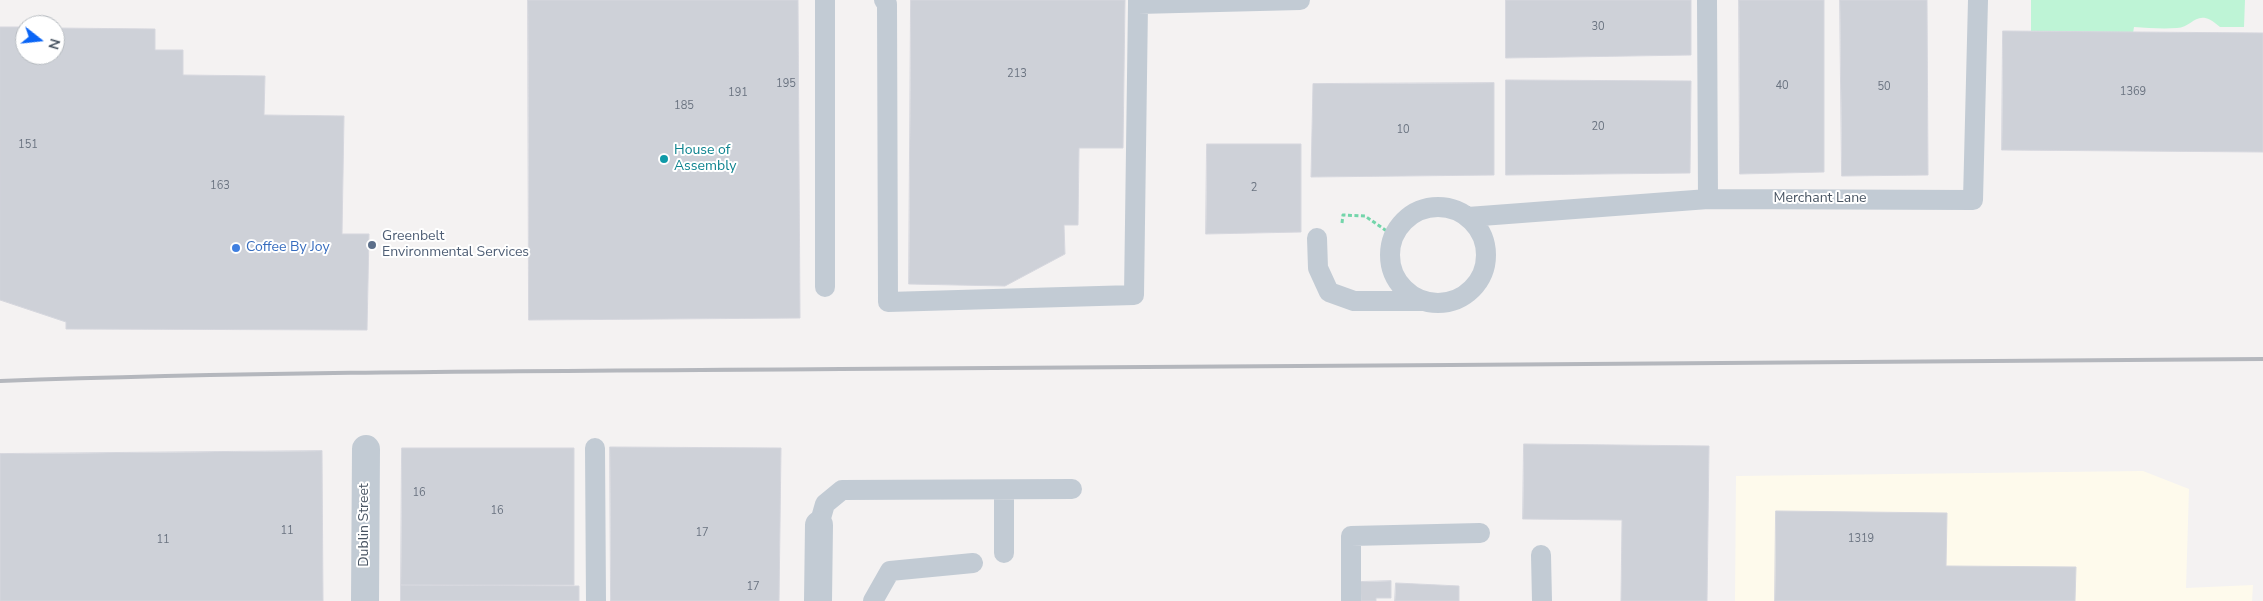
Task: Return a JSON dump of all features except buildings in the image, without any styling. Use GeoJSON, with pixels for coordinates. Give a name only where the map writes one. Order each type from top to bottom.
{"type":"FeatureCollection","features":[{"type":"Feature","properties":{"kind":"street","name":"Dublin Street"},"geometry":{"type":"LineString","coordinates":[[365,601],[366,449]]}},
{"type":"Feature","properties":{"kind":"street"},"geometry":{"type":"LineString","coordinates":[[818,601],[819,525]]}},
{"type":"Feature","properties":{"kind":"lane"},"geometry":{"type":"LineString","coordinates":[[825,0],[825,287]]}},
{"type":"Feature","properties":{"kind":"lane"},"geometry":{"type":"LineString","coordinates":[[884,0],[887,4],[888,302],[1134,295],[1138,2],[1300,0]]}},
{"type":"Feature","properties":{"kind":"lane"},"geometry":{"type":"LineString","coordinates":[[1707,0],[1708,199]]}},
{"type":"Feature","properties":{"kind":"lane","name":"Merchant Lane"},"geometry":{"type":"LineString","coordinates":[[1394,236],[1402,223],[1413,214],[1426,208],[1441,207],[1456,210],[1468,217],[1708,199],[1974,200],[1978,0]]}},
{"type":"Feature","properties":{"kind":"lane"},"geometry":{"type":"LineString","coordinates":[[1317,238],[1318,268],[1329,292],[1354,301],[1442,302],[1457,299],[1471,290],[1480,276],[1485,261],[1485,245],[1479,230],[1468,217]]}},
{"type":"Feature","properties":{"kind":"lane"},"geometry":{"type":"LineString","coordinates":[[1394,236],[1390,252],[1392,268],[1399,283],[1411,294],[1425,301]]}},
{"type":"Feature","properties":{"kind":"lane"},"geometry":{"type":"LineString","coordinates":[[595,448],[596,601]]}},
{"type":"Feature","properties":{"kind":"lane"},"geometry":{"type":"LineString","coordinates":[[819,525],[825,504],[842,490],[1072,488]]}},
{"type":"Feature","properties":{"kind":"lane"},"geometry":{"type":"LineString","coordinates":[[1004,490],[1004,554]]}},
{"type":"Feature","properties":{"kind":"lane"},"geometry":{"type":"LineString","coordinates":[[1351,601],[1351,536],[1480,533]]}},
{"type":"Feature","properties":{"kind":"lane"},"geometry":{"type":"LineString","coordinates":[[1542,555],[1542,601]]}},
{"type":"Feature","properties":{"kind":"lane"},"geometry":{"type":"LineString","coordinates":[[873,601],[890,571],[973,563]]}},
{"type":"Feature","properties":{"kind":"path"},"geometry":{"type":"LineString","coordinates":[[1342,223],[1343,215],[1366,216],[1394,236]]}},
{"type":"Feature","properties":{"kind":"shaded area"},"geometry":{"type":"Polygon","coordinates":[[[2143,471],[2189,489],[2186,588],[2253,585],[2252,601],[1735,601],[1736,476],[2143,471]]]}},
{"type":"Feature","properties":{"kind":"green space"},"geometry":{"type":"Polygon","coordinates":[[[2031,0],[2245,0],[2244,27],[2220,27],[2206,18],[2201,18],[2177,28],[2134,27],[2133,33],[2031,31],[2031,0]]]}},
{"type":"Feature","properties":{"kind":"railway"},"geometry":{"type":"LineString","coordinates":[[0,381],[420,372],[2263,359]]}},
{"type":"Feature","properties":{"kind":"place","name":"House of Assembly"},"geometry":{"type":"Point","coordinates":[664,159]}},
{"type":"Feature","properties":{"kind":"place","name":"Greenbelt Environmental Services"},"geometry":{"type":"Point","coordinates":[372,245]}},
{"type":"Feature","properties":{"kind":"place","name":"Coffee By Joy"},"geometry":{"type":"Point","coordinates":[236,248]}}]}
